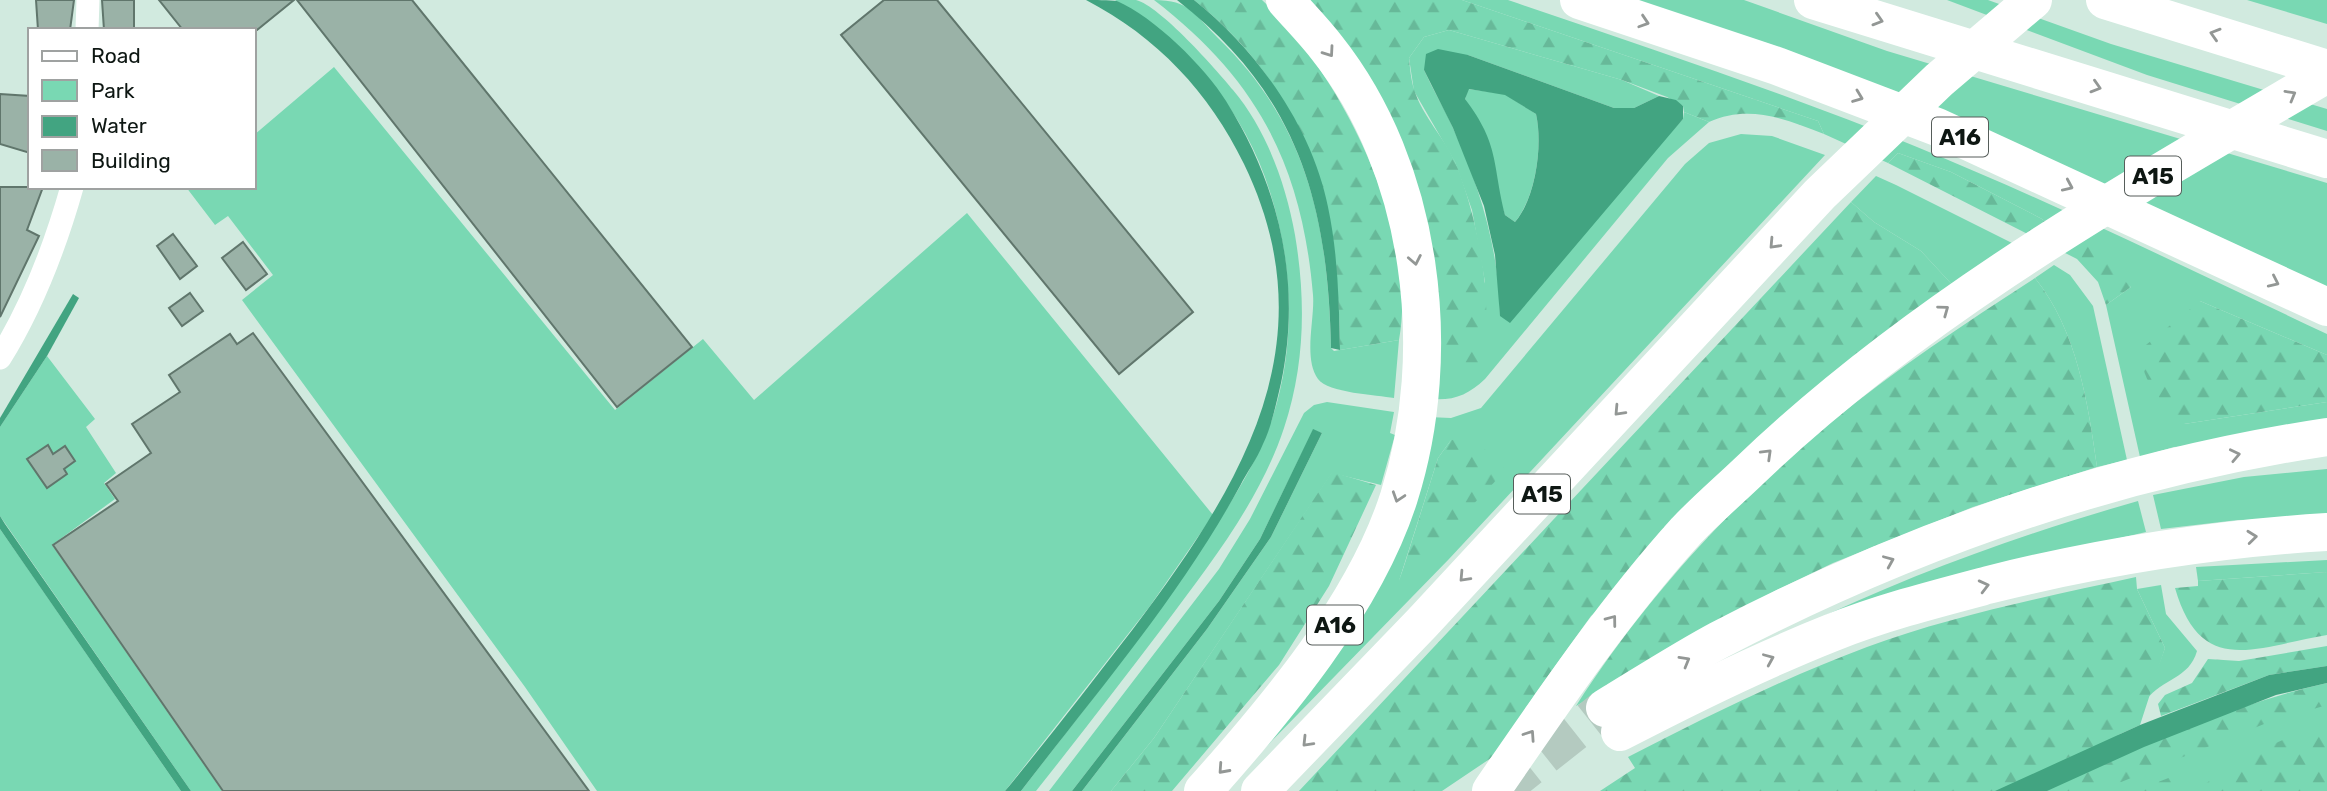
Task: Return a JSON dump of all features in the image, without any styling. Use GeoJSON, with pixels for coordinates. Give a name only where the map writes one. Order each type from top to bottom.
{"type":"FeatureCollection","features":[{"type":"Feature","properties":{"kind":"highway","name":"A16"},"geometry":{"type":"LineString","coordinates":[[1203,791],[1241,747],[1335,625],[1373,558],[1399,498],[1416,431],[1423,337],[1421,287],[1406,213],[1392,168],[1370,117],[1328,49],[1285,0]]}},
{"type":"Feature","properties":{"kind":"highway","name":"A16"},"geometry":{"type":"LineString","coordinates":[[1579,0],[1777,66],[1937,127],[2327,307]]}},
{"type":"Feature","properties":{"kind":"highway"},"geometry":{"type":"LineString","coordinates":[[1813,0],[2327,159]]}},
{"type":"Feature","properties":{"kind":"highway","name":"A15"},"geometry":{"type":"LineString","coordinates":[[1260,791],[1422,623],[1820,194],[1939,80],[2034,0]]}},
{"type":"Feature","properties":{"kind":"highway"},"geometry":{"type":"LineString","coordinates":[[2105,0],[2327,72]]}},
{"type":"Feature","properties":{"kind":"highway","name":"A15"},"geometry":{"type":"LineString","coordinates":[[1491,791],[1571,674],[1625,603],[1688,529],[1783,438],[1898,343],[1981,284],[2167,167],[2327,72]]}},
{"type":"Feature","properties":{"kind":"highway"},"geometry":{"type":"LineString","coordinates":[[2327,438],[2168,468],[1982,524],[1847,579],[1718,641],[1612,720],[1721,680],[1833,632],[1944,596],[2131,552],[2184,544],[2327,532]]}},
{"type":"Feature","properties":{"kind":"street"},"geometry":{"type":"LineString","coordinates":[[88,0],[88,28]]}},
{"type":"Feature","properties":{"kind":"street"},"geometry":{"type":"LineString","coordinates":[[0,358],[15,333],[55,247],[71,189]]}},
{"type":"Feature","properties":{"kind":"green space"},"geometry":{"type":"Polygon","coordinates":[[[1115,0],[1136,0],[1173,26],[1233,90],[1265,140],[1286,196],[1299,259],[1302,308],[1300,356],[1291,404],[1274,455],[1231,532],[1198,581],[1036,791],[1021,791],[1144,632],[1229,504],[1268,431],[1285,361],[1289,304],[1283,247],[1270,192],[1246,134],[1229,107],[1190,59],[1142,18],[1115,0]]]}},
{"type":"Feature","properties":{"kind":"green space"},"geometry":{"type":"Polygon","coordinates":[[[1154,0],[1176,3],[1197,15],[1249,72],[1274,106],[1308,180],[1318,220],[1325,260],[1331,348],[1334,351],[1399,340],[1394,398],[1342,390],[1323,384],[1318,379],[1310,350],[1313,295],[1307,248],[1298,205],[1285,165],[1268,128],[1247,94],[1221,61],[1154,0]]]}},
{"type":"Feature","properties":{"kind":"green space"},"geometry":{"type":"Polygon","coordinates":[[[1194,0],[1262,0],[1291,31],[1320,69],[1368,156],[1385,204],[1397,251],[1402,297],[1399,340],[1340,350],[1333,249],[1323,202],[1309,157],[1290,114],[1265,73],[1233,35],[1194,0]]]}},
{"type":"Feature","properties":{"kind":"green space"},"geometry":{"type":"Polygon","coordinates":[[[1304,0],[1462,0],[1818,121],[1824,134],[1781,119],[1753,114],[1738,114],[1709,122],[1684,112],[1683,106],[1667,97],[1622,80],[1449,30],[1424,37],[1409,58],[1413,85],[1422,108],[1451,154],[1464,185],[1483,266],[1486,294],[1484,346],[1477,367],[1459,370],[1434,366],[1434,300],[1304,0]]]}},
{"type":"Feature","properties":{"kind":"green space"},"geometry":{"type":"Polygon","coordinates":[[[1462,0],[1508,0],[1816,107],[2072,214],[2327,334],[2327,355],[2200,301],[2184,424],[2327,402],[2327,426],[2232,443],[2174,447],[2140,457],[2106,305],[2131,287],[2042,219],[1951,172],[1898,153],[1888,163],[1824,134],[1818,121],[1462,0]]]}},
{"type":"Feature","properties":{"kind":"green space"},"geometry":{"type":"Polygon","coordinates":[[[1622,0],[1744,0],[1887,51],[2327,183],[2327,288],[1622,0]]]}},
{"type":"Feature","properties":{"kind":"green space"},"geometry":{"type":"Polygon","coordinates":[[[1947,0],[1988,0],[2111,44],[2327,109],[2327,131],[2147,75],[1947,0]]]}},
{"type":"Feature","properties":{"kind":"green space"},"geometry":{"type":"Polygon","coordinates":[[[2247,0],[2327,0],[2327,24],[2247,0]]]}},
{"type":"Feature","properties":{"kind":"green space"},"geometry":{"type":"Polygon","coordinates":[[[1449,30],[1622,80],[1659,96],[1634,108],[1614,108],[1468,55],[1424,70],[1472,173],[1492,243],[1500,315],[1683,119],[1684,112],[1709,122],[1668,158],[1485,379],[1460,396],[1430,399],[1434,366],[1485,282],[1472,210],[1455,162],[1414,91],[1409,58],[1424,37],[1449,30]]]}},
{"type":"Feature","properties":{"kind":"green space"},"geometry":{"type":"Polygon","coordinates":[[[334,67],[615,410],[703,339],[754,400],[967,213],[1213,515],[1150,606],[1005,791],[597,791],[525,687],[242,300],[273,275],[228,216],[215,225],[188,189],[256,189],[256,133],[334,67]]]}},
{"type":"Feature","properties":{"kind":"green space"},"geometry":{"type":"Polygon","coordinates":[[[1468,89],[1505,94],[1536,114],[1539,140],[1536,170],[1528,199],[1515,222],[1505,215],[1465,99],[1468,89]]]}},
{"type":"Feature","properties":{"kind":"green space"},"geometry":{"type":"Polygon","coordinates":[[[1741,134],[1772,136],[1825,155],[1449,559],[1223,791],[1269,734],[1428,417],[1451,418],[1481,408],[1685,164],[1709,143],[1741,134]],[[1451,440],[1438,458],[1399,581],[1451,440]]]}},
{"type":"Feature","properties":{"kind":"green space"},"geometry":{"type":"Polygon","coordinates":[[[1898,153],[1951,172],[2042,219],[2055,229],[2088,242],[2131,287],[2106,305],[2098,282],[2077,259],[1888,163],[1898,153]]]}},
{"type":"Feature","properties":{"kind":"green space"},"geometry":{"type":"Polygon","coordinates":[[[1876,176],[2024,249],[1958,291],[1921,251],[1874,222],[1851,202],[1876,176]]]}},
{"type":"Feature","properties":{"kind":"green space"},"geometry":{"type":"Polygon","coordinates":[[[1851,202],[1874,222],[1921,251],[1958,291],[1591,616],[1535,694],[1497,754],[1442,791],[1299,791],[1851,202]]]}},
{"type":"Feature","properties":{"kind":"green space"},"geometry":{"type":"Polygon","coordinates":[[[2054,265],[2070,275],[2093,306],[2127,460],[2097,467],[2085,393],[2071,344],[2049,298],[2035,278],[2054,265]]]}},
{"type":"Feature","properties":{"kind":"green space"},"geometry":{"type":"Polygon","coordinates":[[[2035,278],[2061,320],[2071,344],[2085,393],[2097,467],[1973,507],[1833,563],[1775,591],[1576,706],[1602,667],[1661,591],[1692,554],[1759,485],[1831,422],[1880,384],[2035,278]]]}},
{"type":"Feature","properties":{"kind":"green space"},"geometry":{"type":"Polygon","coordinates":[[[2200,301],[2327,355],[2327,402],[2184,424],[2161,400],[2148,381],[2141,360],[2141,349],[2200,301]]]}},
{"type":"Feature","properties":{"kind":"green space"},"geometry":{"type":"Polygon","coordinates":[[[47,356],[95,419],[86,427],[116,473],[104,483],[115,499],[52,545],[222,791],[191,791],[0,516],[0,427],[47,356]]]}},
{"type":"Feature","properties":{"kind":"green space"},"geometry":{"type":"Polygon","coordinates":[[[1327,402],[1394,412],[1390,433],[1395,435],[1381,485],[1332,473],[1154,738],[1111,791],[1082,791],[1207,629],[1271,537],[1322,433],[1313,430],[1260,539],[1219,601],[1072,791],[1049,791],[1219,569],[1250,519],[1304,413],[1314,405],[1327,402]]]}},
{"type":"Feature","properties":{"kind":"green space"},"geometry":{"type":"Polygon","coordinates":[[[1469,439],[1502,461],[1505,471],[1399,582],[1438,458],[1451,440],[1469,439]]]}},
{"type":"Feature","properties":{"kind":"green space"},"geometry":{"type":"Polygon","coordinates":[[[2327,469],[2327,518],[2238,520],[2161,529],[2153,495],[2244,477],[2327,469]]]}},
{"type":"Feature","properties":{"kind":"green space"},"geometry":{"type":"Polygon","coordinates":[[[1332,472],[1376,485],[1329,586],[1279,665],[1172,791],[1111,791],[1154,738],[1332,472]]]}},
{"type":"Feature","properties":{"kind":"green space"},"geometry":{"type":"Polygon","coordinates":[[[2138,501],[2146,532],[2068,550],[1799,628],[1882,590],[1966,557],[2051,527],[2138,501]]]}},
{"type":"Feature","properties":{"kind":"green space"},"geometry":{"type":"Polygon","coordinates":[[[0,529],[23,562],[181,791],[0,791],[0,529]]]}},
{"type":"Feature","properties":{"kind":"green space"},"geometry":{"type":"Polygon","coordinates":[[[2327,560],[2327,572],[2198,581],[2196,567],[2327,560]]]}},
{"type":"Feature","properties":{"kind":"green space"},"geometry":{"type":"Polygon","coordinates":[[[2327,572],[2327,635],[2254,649],[2234,650],[2216,646],[2200,635],[2186,616],[2175,588],[2198,586],[2198,581],[2327,572]]]}},
{"type":"Feature","properties":{"kind":"green space"},"geometry":{"type":"Polygon","coordinates":[[[2136,577],[2137,589],[2165,648],[2140,725],[1995,791],[1600,791],[1635,768],[1628,757],[1746,699],[1836,659],[1966,616],[2136,577]]]}},
{"type":"Feature","properties":{"kind":"green space"},"geometry":{"type":"Polygon","coordinates":[[[2161,585],[2166,614],[2197,651],[2182,673],[2146,700],[2165,648],[2137,589],[2161,585]]]}},
{"type":"Feature","properties":{"kind":"green space"},"geometry":{"type":"Polygon","coordinates":[[[2327,646],[2327,666],[2269,675],[2161,716],[2158,704],[2165,695],[2192,683],[2208,659],[2239,661],[2327,646]]]}},
{"type":"Feature","properties":{"kind":"green space"},"geometry":{"type":"Polygon","coordinates":[[[2327,683],[2327,705],[2269,722],[2099,791],[2047,791],[2219,716],[2327,683]]]}},
{"type":"Feature","properties":{"kind":"green space"},"geometry":{"type":"Polygon","coordinates":[[[2327,688],[2327,791],[1867,791],[2323,689],[2327,688]]]}},
{"type":"Feature","properties":{"kind":"green space"},"geometry":{"type":"Polygon","coordinates":[[[2315,728],[2327,734],[2327,791],[2195,791],[2252,755],[2315,728]]]}},
{"type":"Feature","properties":{"kind":"green space"},"geometry":{"type":"Polygon","coordinates":[[[2207,763],[2164,791],[2135,791],[2207,763]]]}},
{"type":"Feature","properties":{"kind":"water"},"geometry":{"type":"Polygon","coordinates":[[[1086,0],[1117,1],[1147,19],[1192,59],[1226,101],[1260,167],[1282,237],[1289,309],[1287,346],[1274,414],[1266,437],[1216,527],[1136,643],[1021,791],[1005,791],[1133,629],[1208,522],[1238,467],[1261,411],[1275,353],[1278,293],[1269,230],[1244,164],[1215,113],[1178,69],[1136,31],[1086,0]]]}},
{"type":"Feature","properties":{"kind":"water"},"geometry":{"type":"Polygon","coordinates":[[[1177,0],[1194,0],[1239,42],[1279,92],[1309,148],[1328,207],[1334,242],[1340,350],[1331,348],[1323,245],[1313,198],[1298,154],[1278,112],[1251,73],[1218,36],[1177,0]]]}},
{"type":"Feature","properties":{"kind":"water"},"geometry":{"type":"Polygon","coordinates":[[[1438,49],[1468,55],[1614,108],[1634,108],[1659,96],[1676,100],[1683,106],[1683,119],[1510,323],[1500,316],[1495,255],[1484,206],[1453,128],[1424,70],[1426,54],[1438,49]],[[1469,89],[1465,99],[1490,142],[1505,215],[1515,222],[1533,185],[1538,155],[1538,126],[1536,114],[1505,95],[1469,89]]]}},
{"type":"Feature","properties":{"kind":"water"},"geometry":{"type":"Polygon","coordinates":[[[73,294],[79,298],[47,356],[0,427],[0,418],[73,294]]]}},
{"type":"Feature","properties":{"kind":"water"},"geometry":{"type":"Polygon","coordinates":[[[1313,429],[1322,433],[1271,537],[1207,629],[1082,791],[1072,791],[1219,601],[1260,539],[1313,429]]]}},
{"type":"Feature","properties":{"kind":"water"},"geometry":{"type":"Polygon","coordinates":[[[0,516],[191,791],[181,791],[0,529],[0,516]]]}},
{"type":"Feature","properties":{"kind":"water"},"geometry":{"type":"Polygon","coordinates":[[[2327,666],[2327,683],[2276,695],[2144,747],[2047,791],[1995,791],[2140,725],[2269,675],[2327,666]]]}},
{"type":"Feature","properties":{"kind":"building"},"geometry":{"type":"Polygon","coordinates":[[[36,0],[74,0],[70,28],[38,28],[36,0]]]}},
{"type":"Feature","properties":{"kind":"building"},"geometry":{"type":"Polygon","coordinates":[[[102,0],[134,0],[134,28],[104,28],[102,0]]]}},
{"type":"Feature","properties":{"kind":"building"},"geometry":{"type":"Polygon","coordinates":[[[159,0],[294,0],[257,30],[181,28],[159,0]]]}},
{"type":"Feature","properties":{"kind":"building"},"geometry":{"type":"Polygon","coordinates":[[[297,0],[412,0],[692,347],[617,407],[297,0]]]}},
{"type":"Feature","properties":{"kind":"building"},"geometry":{"type":"Polygon","coordinates":[[[884,0],[937,0],[1193,312],[1119,374],[841,35],[884,0]]]}},
{"type":"Feature","properties":{"kind":"building"},"geometry":{"type":"Polygon","coordinates":[[[0,94],[28,96],[28,152],[0,144],[0,94]]]}},
{"type":"Feature","properties":{"kind":"building"},"geometry":{"type":"Polygon","coordinates":[[[0,187],[42,189],[27,230],[39,236],[0,317],[0,187]]]}},
{"type":"Feature","properties":{"kind":"building"},"geometry":{"type":"Polygon","coordinates":[[[173,234],[197,266],[180,279],[157,246],[173,234]]]}},
{"type":"Feature","properties":{"kind":"building"},"geometry":{"type":"Polygon","coordinates":[[[243,242],[267,274],[246,290],[222,258],[243,242]]]}},
{"type":"Feature","properties":{"kind":"building"},"geometry":{"type":"Polygon","coordinates":[[[190,293],[203,311],[182,326],[169,308],[190,293]]]}},
{"type":"Feature","properties":{"kind":"building"},"geometry":{"type":"Polygon","coordinates":[[[253,333],[589,791],[223,791],[53,545],[118,501],[106,484],[151,453],[132,424],[180,392],[169,375],[230,334],[237,344],[253,333]]]}},
{"type":"Feature","properties":{"kind":"building"},"geometry":{"type":"Polygon","coordinates":[[[48,445],[53,454],[65,446],[75,461],[64,469],[67,474],[47,488],[27,459],[48,445]]]}},
{"type":"Feature","properties":{"kind":"tunnel"},"geometry":{"type":"LineString","coordinates":[[1500,791],[1605,708]]}}]}
